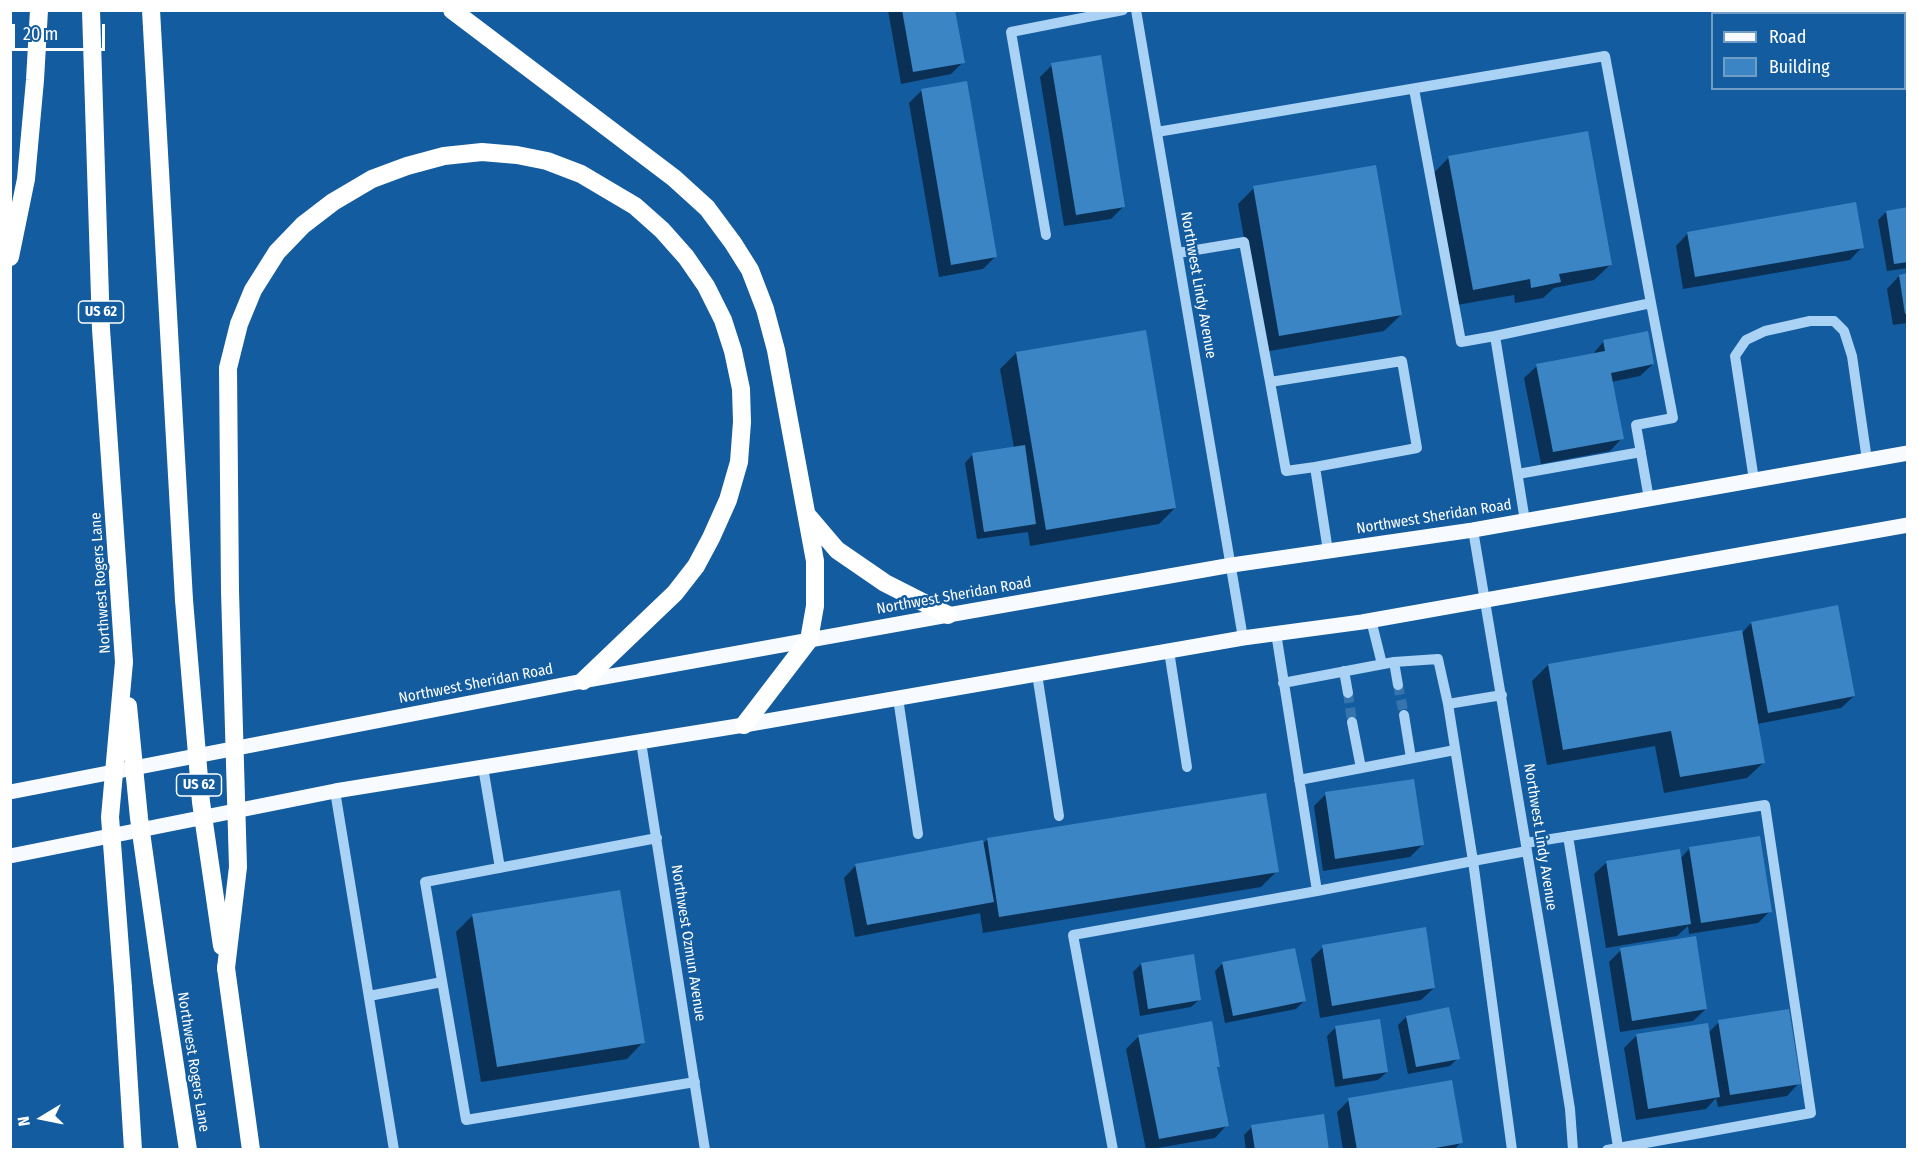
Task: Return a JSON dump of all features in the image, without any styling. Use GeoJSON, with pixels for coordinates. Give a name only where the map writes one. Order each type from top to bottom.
{"type":"FeatureCollection","features":[{"type":"Feature","properties":{"kind":"highway"},"geometry":{"type":"LineString","coordinates":[[10,256],[26,179],[39,10]]}},
{"type":"Feature","properties":{"kind":"highway","name":"Northwest Rogers Lane"},"geometry":{"type":"LineString","coordinates":[[91,10],[101,329],[124,662],[139,818],[188,1149]]}},
{"type":"Feature","properties":{"kind":"highway","name":"US 62"},"geometry":{"type":"LineString","coordinates":[[152,10],[184,600],[201,802],[251,1149]]}},
{"type":"Feature","properties":{"kind":"highway"},"geometry":{"type":"LineString","coordinates":[[452,10],[674,178],[707,208],[734,243],[750,270],[765,309],[776,350],[815,561],[815,606],[809,640],[744,725]]}},
{"type":"Feature","properties":{"kind":"highway"},"geometry":{"type":"LineString","coordinates":[[226,968],[238,867],[230,591],[228,368],[239,324],[253,290],[277,252],[303,225],[333,202],[372,179],[444,156],[482,152],[517,155],[547,161],[580,174],[635,206],[662,230],[686,257],[706,286],[723,320],[733,351],[741,389],[742,422],[739,462],[728,500],[696,566],[675,594],[583,681]]}},
{"type":"Feature","properties":{"kind":"highway"},"geometry":{"type":"LineString","coordinates":[[807,515],[837,550],[885,583],[948,615]]}},
{"type":"Feature","properties":{"kind":"highway"},"geometry":{"type":"LineString","coordinates":[[124,662],[110,817],[133,1149]]}},
{"type":"Feature","properties":{"kind":"main road","name":"Northwest Sheridan Road"},"geometry":{"type":"LineString","coordinates":[[10,792],[583,681],[948,615],[1232,565],[1473,530],[1908,453]]}},
{"type":"Feature","properties":{"kind":"main road"},"geometry":{"type":"LineString","coordinates":[[10,856],[335,790],[744,725],[1244,638],[1371,620],[1908,525]]}},
{"type":"Feature","properties":{"kind":"street"},"geometry":{"type":"LineString","coordinates":[[1046,235],[1011,32],[1123,10]]}},
{"type":"Feature","properties":{"kind":"street","name":"Northwest Lindy Avenue"},"geometry":{"type":"LineString","coordinates":[[1136,10],[1244,638]]}},
{"type":"Feature","properties":{"kind":"street"},"geometry":{"type":"LineString","coordinates":[[1157,132],[1605,56],[1673,418],[1636,425],[1649,499]]}},
{"type":"Feature","properties":{"kind":"street"},"geometry":{"type":"LineString","coordinates":[[1414,89],[1461,342],[1651,303]]}},
{"type":"Feature","properties":{"kind":"street"},"geometry":{"type":"LineString","coordinates":[[1178,253],[1244,242],[1286,471],[1417,448],[1402,361],[1270,382]]}},
{"type":"Feature","properties":{"kind":"street"},"geometry":{"type":"LineString","coordinates":[[1754,480],[1736,356],[1746,340],[1765,331],[1810,321],[1834,321],[1844,331],[1852,356],[1867,460]]}},
{"type":"Feature","properties":{"kind":"street"},"geometry":{"type":"LineString","coordinates":[[1495,336],[1525,521]]}},
{"type":"Feature","properties":{"kind":"street"},"geometry":{"type":"LineString","coordinates":[[1518,474],[1641,452]]}},
{"type":"Feature","properties":{"kind":"street"},"geometry":{"type":"LineString","coordinates":[[1315,467],[1328,551]]}},
{"type":"Feature","properties":{"kind":"street","name":"Northwest Lindy Avenue"},"geometry":{"type":"LineString","coordinates":[[1473,530],[1567,1089],[1573,1149]]}},
{"type":"Feature","properties":{"kind":"street"},"geometry":{"type":"LineString","coordinates":[[1371,620],[1382,664]]}},
{"type":"Feature","properties":{"kind":"street"},"geometry":{"type":"LineString","coordinates":[[1276,633],[1317,891]]}},
{"type":"Feature","properties":{"kind":"street"},"geometry":{"type":"LineString","coordinates":[[1168,651],[1187,767]]}},
{"type":"Feature","properties":{"kind":"street"},"geometry":{"type":"LineString","coordinates":[[1283,683],[1394,662],[1438,659],[1448,704],[1473,861],[1512,1149]]}},
{"type":"Feature","properties":{"kind":"street"},"geometry":{"type":"LineString","coordinates":[[1394,662],[1398,685]]}},
{"type":"Feature","properties":{"kind":"street"},"geometry":{"type":"LineString","coordinates":[[1344,671],[1348,693]]}},
{"type":"Feature","properties":{"kind":"street"},"geometry":{"type":"LineString","coordinates":[[1037,674],[1059,816]]}},
{"type":"Feature","properties":{"kind":"street"},"geometry":{"type":"LineString","coordinates":[[1448,704],[1502,695]]}},
{"type":"Feature","properties":{"kind":"street"},"geometry":{"type":"LineString","coordinates":[[898,698],[918,834]]}},
{"type":"Feature","properties":{"kind":"street"},"geometry":{"type":"LineString","coordinates":[[1404,715],[1410,758]]}},
{"type":"Feature","properties":{"kind":"street"},"geometry":{"type":"LineString","coordinates":[[1352,722],[1361,768]]}},
{"type":"Feature","properties":{"kind":"street","name":"Northwest Ozmun Avenue"},"geometry":{"type":"LineString","coordinates":[[641,742],[705,1149]]}},
{"type":"Feature","properties":{"kind":"street"},"geometry":{"type":"LineString","coordinates":[[1299,780],[1455,750]]}},
{"type":"Feature","properties":{"kind":"street"},"geometry":{"type":"LineString","coordinates":[[483,766],[500,868]]}},
{"type":"Feature","properties":{"kind":"street"},"geometry":{"type":"LineString","coordinates":[[335,790],[394,1149]]}},
{"type":"Feature","properties":{"kind":"street"},"geometry":{"type":"LineString","coordinates":[[1113,1149],[1073,935],[1473,861],[1568,836],[1765,805],[1811,1113],[1612,1148],[1568,836]]}},
{"type":"Feature","properties":{"kind":"street"},"geometry":{"type":"LineString","coordinates":[[657,838],[424,882],[465,1120],[695,1082]]}},
{"type":"Feature","properties":{"kind":"street"},"geometry":{"type":"LineString","coordinates":[[369,996],[442,982]]}},
{"type":"Feature","properties":{"kind":"building"},"geometry":{"type":"Polygon","coordinates":[[[902,10],[955,10],[965,63],[913,72],[902,10]]]}},
{"type":"Feature","properties":{"kind":"building"},"geometry":{"type":"Polygon","coordinates":[[[1101,55],[1125,207],[1076,215],[1051,63],[1101,55]]]}},
{"type":"Feature","properties":{"kind":"building"},"geometry":{"type":"Polygon","coordinates":[[[967,81],[997,257],[951,265],[921,89],[967,81]]]}},
{"type":"Feature","properties":{"kind":"building"},"geometry":{"type":"Polygon","coordinates":[[[1588,131],[1612,265],[1559,274],[1561,282],[1531,288],[1530,279],[1473,290],[1448,156],[1588,131]]]}},
{"type":"Feature","properties":{"kind":"building"},"geometry":{"type":"Polygon","coordinates":[[[1376,165],[1402,315],[1279,336],[1253,186],[1376,165]]]}},
{"type":"Feature","properties":{"kind":"building"},"geometry":{"type":"Polygon","coordinates":[[[1856,202],[1864,248],[1695,277],[1687,232],[1856,202]]]}},
{"type":"Feature","properties":{"kind":"building"},"geometry":{"type":"Polygon","coordinates":[[[1908,207],[1908,262],[1894,264],[1886,211],[1908,207]]]}},
{"type":"Feature","properties":{"kind":"building"},"geometry":{"type":"Polygon","coordinates":[[[1908,273],[1908,313],[1905,314],[1899,275],[1908,273]]]}},
{"type":"Feature","properties":{"kind":"building"},"geometry":{"type":"Polygon","coordinates":[[[1146,330],[1176,508],[1046,530],[1016,352],[1146,330]]]}},
{"type":"Feature","properties":{"kind":"building"},"geometry":{"type":"Polygon","coordinates":[[[1648,331],[1654,364],[1611,373],[1624,439],[1553,452],[1536,364],[1605,351],[1603,340],[1648,331]]]}},
{"type":"Feature","properties":{"kind":"building"},"geometry":{"type":"Polygon","coordinates":[[[1025,445],[1036,524],[984,532],[972,453],[1025,445]]]}},
{"type":"Feature","properties":{"kind":"building"},"geometry":{"type":"Polygon","coordinates":[[[1838,605],[1855,696],[1768,713],[1751,622],[1838,605]]]}},
{"type":"Feature","properties":{"kind":"building"},"geometry":{"type":"Polygon","coordinates":[[[1742,630],[1765,763],[1680,777],[1671,731],[1563,750],[1548,664],[1742,630]]]}},
{"type":"Feature","properties":{"kind":"building"},"geometry":{"type":"Polygon","coordinates":[[[1414,779],[1424,845],[1335,859],[1325,792],[1414,779]]]}},
{"type":"Feature","properties":{"kind":"building"},"geometry":{"type":"Polygon","coordinates":[[[1266,793],[1279,872],[999,917],[987,838],[1266,793]]]}},
{"type":"Feature","properties":{"kind":"building"},"geometry":{"type":"Polygon","coordinates":[[[1760,836],[1772,912],[1701,923],[1689,847],[1760,836]]]}},
{"type":"Feature","properties":{"kind":"building"},"geometry":{"type":"Polygon","coordinates":[[[983,840],[994,902],[867,925],[855,864],[983,840]]]}},
{"type":"Feature","properties":{"kind":"building"},"geometry":{"type":"Polygon","coordinates":[[[1680,849],[1691,924],[1618,936],[1606,861],[1680,849]]]}},
{"type":"Feature","properties":{"kind":"building"},"geometry":{"type":"Polygon","coordinates":[[[620,890],[645,1043],[497,1067],[472,914],[620,890]]]}},
{"type":"Feature","properties":{"kind":"building"},"geometry":{"type":"Polygon","coordinates":[[[1426,927],[1435,988],[1332,1006],[1322,945],[1426,927]]]}},
{"type":"Feature","properties":{"kind":"building"},"geometry":{"type":"Polygon","coordinates":[[[1696,936],[1707,1009],[1632,1021],[1620,948],[1696,936]]]}},
{"type":"Feature","properties":{"kind":"building"},"geometry":{"type":"Polygon","coordinates":[[[1295,948],[1306,1001],[1233,1016],[1222,962],[1295,948]]]}},
{"type":"Feature","properties":{"kind":"building"},"geometry":{"type":"Polygon","coordinates":[[[1194,954],[1201,1000],[1148,1009],[1141,963],[1194,954]]]}},
{"type":"Feature","properties":{"kind":"building"},"geometry":{"type":"Polygon","coordinates":[[[1449,1007],[1460,1059],[1416,1067],[1406,1016],[1449,1007]]]}},
{"type":"Feature","properties":{"kind":"building"},"geometry":{"type":"Polygon","coordinates":[[[1789,1009],[1801,1084],[1730,1095],[1718,1020],[1789,1009]]]}},
{"type":"Feature","properties":{"kind":"building"},"geometry":{"type":"Polygon","coordinates":[[[1380,1019],[1388,1072],[1343,1079],[1335,1026],[1380,1019]]]}},
{"type":"Feature","properties":{"kind":"building"},"geometry":{"type":"Polygon","coordinates":[[[1212,1021],[1220,1067],[1217,1067],[1229,1126],[1159,1139],[1138,1035],[1212,1021]]]}},
{"type":"Feature","properties":{"kind":"building"},"geometry":{"type":"Polygon","coordinates":[[[1708,1023],[1720,1097],[1648,1109],[1636,1034],[1708,1023]]]}},
{"type":"Feature","properties":{"kind":"building"},"geometry":{"type":"Polygon","coordinates":[[[1452,1080],[1463,1143],[1424,1150],[1357,1150],[1348,1098],[1452,1080]]]}},
{"type":"Feature","properties":{"kind":"building"},"geometry":{"type":"Polygon","coordinates":[[[1324,1114],[1329,1150],[1255,1150],[1251,1125],[1324,1114]]]}},
{"type":"Feature","properties":{"kind":"tunnel"},"geometry":{"type":"LineString","coordinates":[[1398,685],[1404,715]]}},
{"type":"Feature","properties":{"kind":"tunnel"},"geometry":{"type":"LineString","coordinates":[[1348,693],[1352,722]]}}]}
